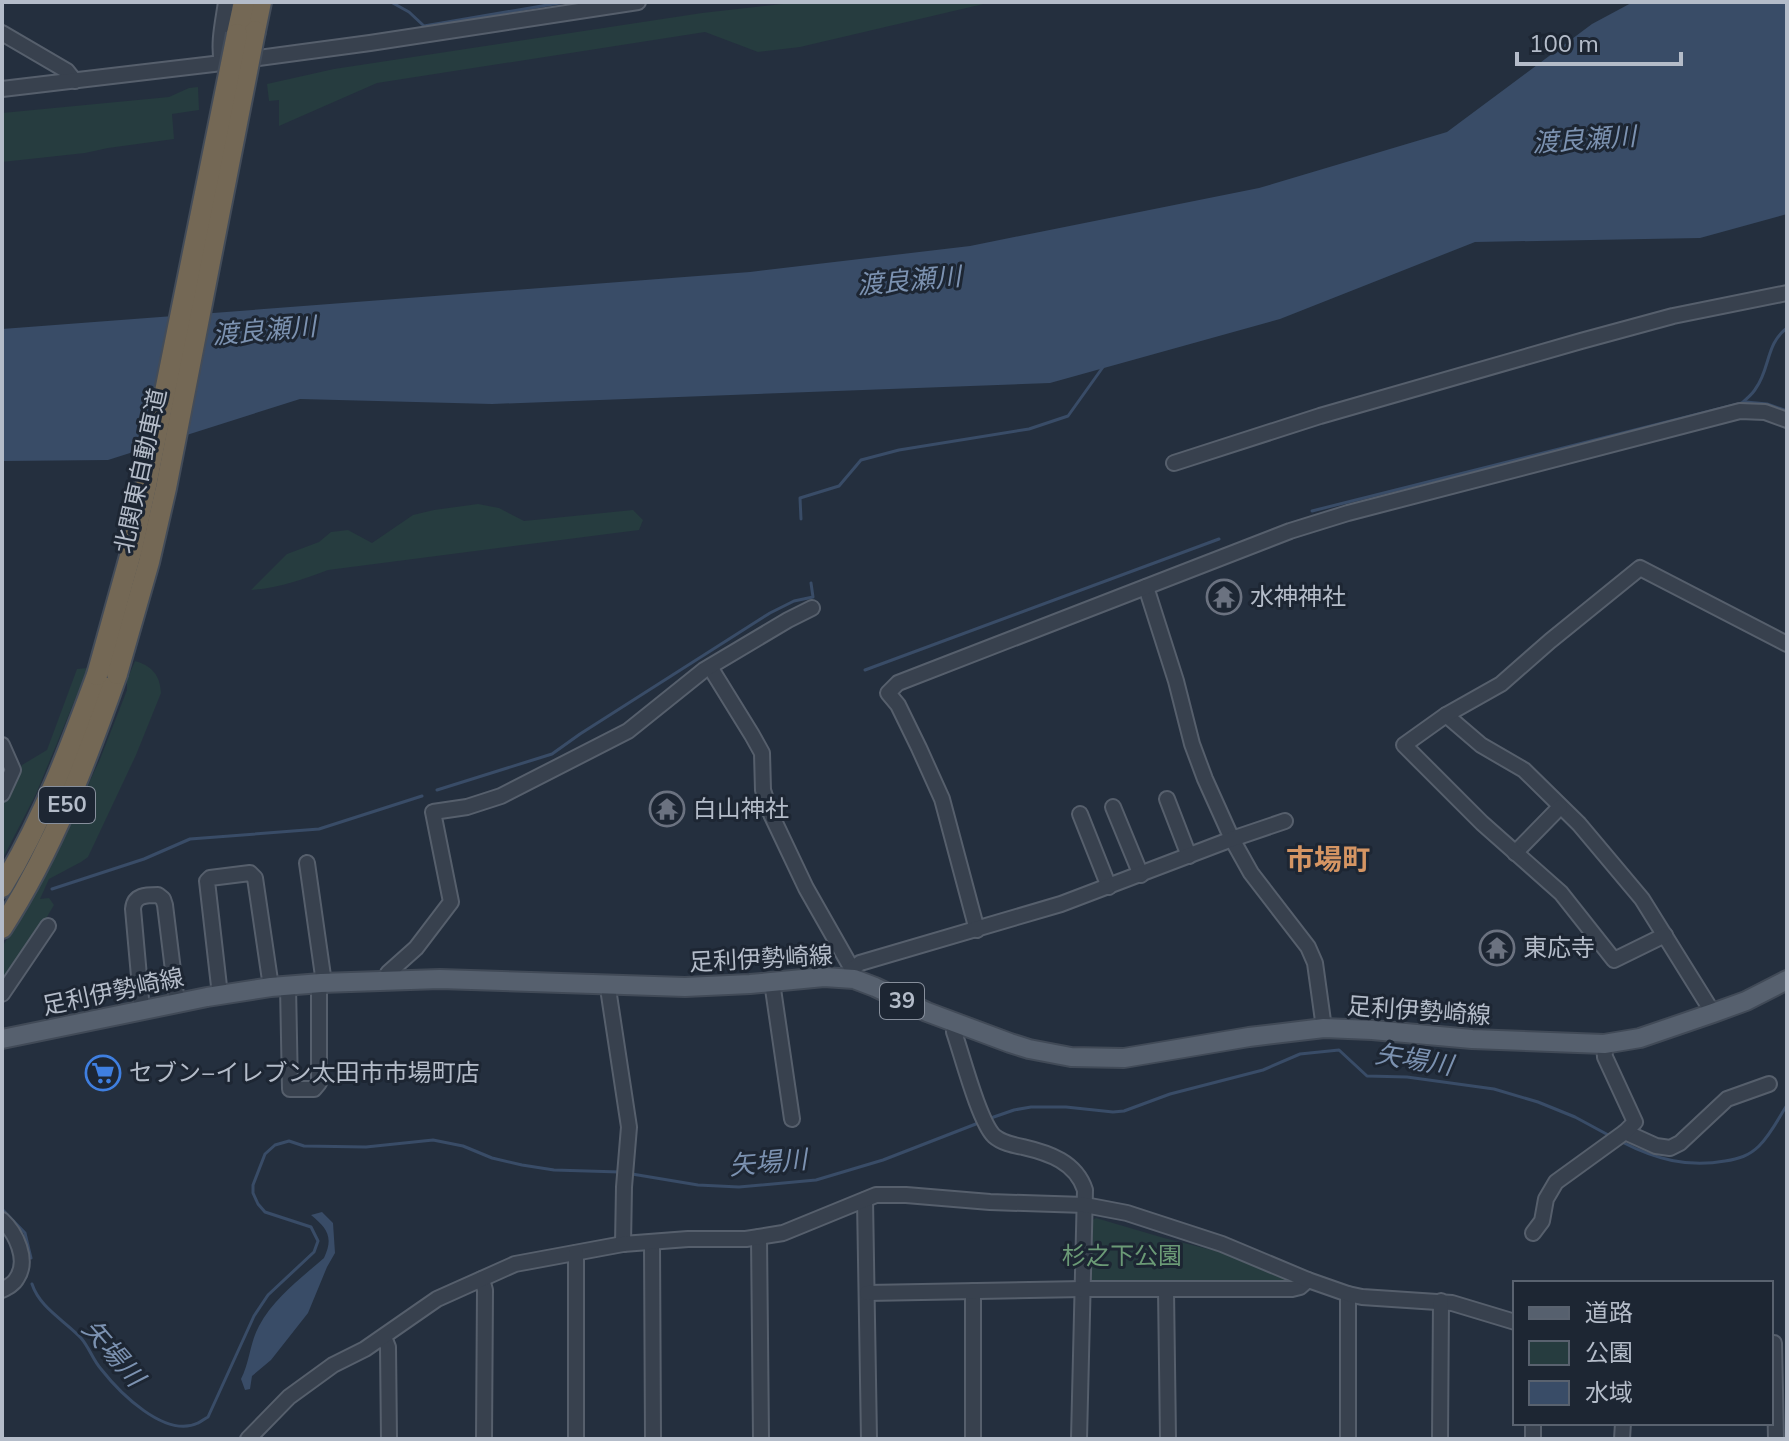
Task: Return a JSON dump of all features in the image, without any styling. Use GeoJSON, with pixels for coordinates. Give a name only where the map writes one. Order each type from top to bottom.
{"type":"FeatureCollection","features":[{"type":"Feature","properties":{"kind":"highway","name":"北関東自動車道"},"geometry":{"type":"LineString","coordinates":[[2,928],[25,891],[92,746],[244,2]]}},
{"type":"Feature","properties":{"kind":"highway","name":"北関東自動車道"},"geometry":{"type":"LineString","coordinates":[[2,887],[36,824],[107,674],[149,562],[261,2]]}},
{"type":"Feature","properties":{"kind":"main road","name":"足利伊勢崎線"},"geometry":{"type":"LineString","coordinates":[[2,1039],[177,1003],[279,986],[388,980],[501,980],[685,987],[853,974],[955,1023],[1029,1049],[1071,1057],[1124,1058],[1324,1028],[1472,1039],[1604,1044],[1640,1038],[1713,1013],[1746,1001],[1787,980]]}},
{"type":"Feature","properties":{"kind":"street"},"geometry":{"type":"LineString","coordinates":[[222,63],[220,40],[226,2]]}},
{"type":"Feature","properties":{"kind":"street"},"geometry":{"type":"LineString","coordinates":[[2,89],[370,43],[638,2]]}},
{"type":"Feature","properties":{"kind":"street"},"geometry":{"type":"LineString","coordinates":[[2,33],[67,71],[75,81]]}},
{"type":"Feature","properties":{"kind":"street"},"geometry":{"type":"LineString","coordinates":[[1174,463],[1320,416],[1581,341],[1687,313],[1787,293]]}},
{"type":"Feature","properties":{"kind":"street"},"geometry":{"type":"LineString","coordinates":[[977,930],[942,799],[898,705],[888,693],[898,683],[1290,531],[1348,513],[1740,411],[1765,412],[1787,420]]}},
{"type":"Feature","properties":{"kind":"street"},"geometry":{"type":"LineString","coordinates":[[1665,935],[1614,960],[1561,893],[1515,853],[1404,745],[1446,715],[1501,684],[1640,568],[1787,644]]}},
{"type":"Feature","properties":{"kind":"street"},"geometry":{"type":"LineString","coordinates":[[1146,587],[1205,779],[1253,877],[1308,947],[1315,963],[1324,1028]]}},
{"type":"Feature","properties":{"kind":"street"},"geometry":{"type":"LineString","coordinates":[[388,980],[388,973],[416,948],[451,902],[433,812],[467,807],[501,796],[628,731],[710,667],[812,608]]}},
{"type":"Feature","properties":{"kind":"street"},"geometry":{"type":"LineString","coordinates":[[710,667],[762,753],[763,790],[770,812],[806,888],[853,974],[860,963],[1061,904],[1285,821]]}},
{"type":"Feature","properties":{"kind":"street"},"geometry":{"type":"LineString","coordinates":[[1446,715],[1481,745],[1524,770],[1579,824],[1642,899],[1713,1013]]}},
{"type":"Feature","properties":{"kind":"street"},"geometry":{"type":"LineString","coordinates":[[2,745],[13,770],[2,794]]}},
{"type":"Feature","properties":{"kind":"street"},"geometry":{"type":"LineString","coordinates":[[1167,799],[1189,856]]}},
{"type":"Feature","properties":{"kind":"street"},"geometry":{"type":"LineString","coordinates":[[1113,807],[1141,875]]}},
{"type":"Feature","properties":{"kind":"street"},"geometry":{"type":"LineString","coordinates":[[1515,853],[1560,807]]}},
{"type":"Feature","properties":{"kind":"street"},"geometry":{"type":"LineString","coordinates":[[1080,814],[1109,887]]}},
{"type":"Feature","properties":{"kind":"street"},"geometry":{"type":"LineString","coordinates":[[220,995],[207,881],[210,878],[250,873],[255,878],[279,986],[290,1089],[314,1089],[319,1083],[319,993],[323,976],[307,863]]}},
{"type":"Feature","properties":{"kind":"street"},"geometry":{"type":"LineString","coordinates":[[142,1010],[133,909],[133,902],[142,896],[158,895],[165,905],[177,1003]]}},
{"type":"Feature","properties":{"kind":"street"},"geometry":{"type":"LineString","coordinates":[[2,994],[48,926]]}},
{"type":"Feature","properties":{"kind":"street"},"geometry":{"type":"LineString","coordinates":[[772,982],[792,1119]]}},
{"type":"Feature","properties":{"kind":"street"},"geometry":{"type":"LineString","coordinates":[[609,986],[629,1127],[623,1244]]}},
{"type":"Feature","properties":{"kind":"street"},"geometry":{"type":"LineString","coordinates":[[955,1023],[954,1032],[984,1118],[995,1137],[1047,1153],[1067,1164],[1082,1180],[1085,1190],[1079,1439]]}},
{"type":"Feature","properties":{"kind":"street"},"geometry":{"type":"LineString","coordinates":[[1533,1233],[1542,1221],[1546,1199],[1556,1182],[1635,1122],[1605,1057],[1604,1044]]}},
{"type":"Feature","properties":{"kind":"street"},"geometry":{"type":"LineString","coordinates":[[1625,1132],[1656,1146],[1670,1148],[1680,1143],[1727,1099],[1769,1084]]}},
{"type":"Feature","properties":{"kind":"street"},"geometry":{"type":"LineString","coordinates":[[248,1439],[280,1406],[333,1365],[384,1337],[437,1299],[515,1264],[623,1244],[746,1239],[783,1233],[876,1195],[1085,1205],[1127,1213],[1222,1244],[1348,1294],[1441,1301],[1513,1321]]}},
{"type":"Feature","properties":{"kind":"street"},"geometry":{"type":"LineString","coordinates":[[865,1200],[869,1439]]}},
{"type":"Feature","properties":{"kind":"street"},"geometry":{"type":"LineString","coordinates":[[2,1220],[15,1234],[20,1252],[20,1275],[2,1290]]}},
{"type":"Feature","properties":{"kind":"street"},"geometry":{"type":"LineString","coordinates":[[759,1237],[761,1439]]}},
{"type":"Feature","properties":{"kind":"street"},"geometry":{"type":"LineString","coordinates":[[652,1243],[653,1439]]}},
{"type":"Feature","properties":{"kind":"street"},"geometry":{"type":"LineString","coordinates":[[576,1253],[576,1439]]}},
{"type":"Feature","properties":{"kind":"street"},"geometry":{"type":"LineString","coordinates":[[482,1279],[485,1290],[484,1439]]}},
{"type":"Feature","properties":{"kind":"street"},"geometry":{"type":"LineString","coordinates":[[867,1293],[1292,1289],[1308,1280]]}},
{"type":"Feature","properties":{"kind":"street"},"geometry":{"type":"LineString","coordinates":[[1166,1290],[1168,1439]]}},
{"type":"Feature","properties":{"kind":"street"},"geometry":{"type":"LineString","coordinates":[[973,1291],[973,1439]]}},
{"type":"Feature","properties":{"kind":"street"},"geometry":{"type":"LineString","coordinates":[[1348,1294],[1348,1439]]}},
{"type":"Feature","properties":{"kind":"street"},"geometry":{"type":"LineString","coordinates":[[1440,1439],[1441,1301]]}},
{"type":"Feature","properties":{"kind":"street"},"geometry":{"type":"LineString","coordinates":[[384,1337],[388,1347],[389,1439]]}},
{"type":"Feature","properties":{"kind":"street"},"geometry":{"type":"LineString","coordinates":[[1776,1439],[1777,1341]]}},
{"type":"Feature","properties":{"kind":"green space"},"geometry":{"type":"Polygon","coordinates":[[[801,2],[992,2],[800,47],[758,52],[705,32],[377,83],[279,126],[279,100],[269,101],[267,84],[334,69],[702,13],[801,2]]]}},
{"type":"Feature","properties":{"kind":"green space"},"geometry":{"type":"Polygon","coordinates":[[[198,87],[199,110],[172,114],[174,139],[2,162],[2,113],[169,97],[198,87]]]}},
{"type":"Feature","properties":{"kind":"green space"},"geometry":{"type":"Polygon","coordinates":[[[478,504],[499,508],[524,521],[633,510],[643,520],[639,530],[328,570],[290,583],[251,590],[287,554],[319,542],[331,532],[348,530],[372,543],[413,515],[478,504]]]}},
{"type":"Feature","properties":{"kind":"green space"},"geometry":{"type":"Polygon","coordinates":[[[135,661],[154,672],[161,693],[136,755],[88,857],[49,879],[40,899],[49,898],[54,905],[2,986],[2,947],[62,842],[100,759],[135,661]]]}},
{"type":"Feature","properties":{"kind":"green space"},"geometry":{"type":"Polygon","coordinates":[[[88,668],[36,794],[2,860],[2,802],[22,765],[47,750],[77,669],[88,668]]]}},
{"type":"Feature","properties":{"kind":"green space","name":"杉之下公園"},"geometry":{"type":"Polygon","coordinates":[[[1096,1218],[1220,1252],[1285,1278],[1286,1284],[1095,1285],[1090,1280],[1093,1220],[1096,1218]]]}},
{"type":"Feature","properties":{"kind":"water","name":"渡良瀬川"},"geometry":{"type":"Polygon","coordinates":[[[1633,2],[1787,2],[1787,214],[1700,238],[1475,242],[1280,319],[1050,383],[492,404],[300,399],[108,460],[2,461],[2,329],[750,272],[970,246],[1259,188],[1447,132],[1592,24],[1633,2]]]}},
{"type":"Feature","properties":{"kind":"water"},"geometry":{"type":"Polygon","coordinates":[[[322,1212],[333,1223],[335,1253],[308,1313],[271,1360],[252,1376],[250,1389],[245,1390],[241,1379],[259,1326],[280,1297],[324,1258],[327,1234],[311,1215],[322,1212]]]}},
{"type":"Feature","properties":{"kind":"waterway"},"geometry":{"type":"LineString","coordinates":[[391,2],[409,12],[424,26],[565,2]]}},
{"type":"Feature","properties":{"kind":"waterway"},"geometry":{"type":"LineString","coordinates":[[1742,403],[1755,390],[1775,341],[1787,328]]}},
{"type":"Feature","properties":{"kind":"waterway"},"geometry":{"type":"LineString","coordinates":[[801,519],[800,498],[839,486],[861,460],[899,450],[1029,429],[1068,416],[1103,367]]}},
{"type":"Feature","properties":{"kind":"waterway"},"geometry":{"type":"LineString","coordinates":[[1312,511],[1746,402],[1767,404],[1787,411]]}},
{"type":"Feature","properties":{"kind":"waterway"},"geometry":{"type":"LineString","coordinates":[[865,670],[1219,539]]}},
{"type":"Feature","properties":{"kind":"waterway"},"geometry":{"type":"LineString","coordinates":[[437,790],[552,754],[770,613],[794,601],[813,597],[811,583]]}},
{"type":"Feature","properties":{"kind":"waterway"},"geometry":{"type":"LineString","coordinates":[[52,889],[144,859],[190,839],[319,829],[422,796]]}},
{"type":"Feature","properties":{"kind":"waterway","name":"矢場川"},"geometry":{"type":"LineString","coordinates":[[988,1119],[1031,1107],[1124,1111],[1170,1094],[1263,1070],[1300,1054],[1339,1050],[1367,1076],[1407,1077],[1494,1089],[1575,1117],[1612,1137]]}},
{"type":"Feature","properties":{"kind":"waterway","name":"矢場川"},"geometry":{"type":"LineString","coordinates":[[1622,1142],[1647,1153],[1685,1163],[1734,1159],[1747,1155],[1759,1146],[1787,1105]]}},
{"type":"Feature","properties":{"kind":"waterway","name":"矢場川"},"geometry":{"type":"LineString","coordinates":[[632,1174],[698,1185],[739,1187],[816,1180],[883,1160],[981,1122]]}},
{"type":"Feature","properties":{"kind":"waterway","name":"矢場川"},"geometry":{"type":"LineString","coordinates":[[32,1284],[41,1300],[81,1338],[101,1369],[119,1389],[158,1419],[171,1425],[185,1426],[208,1417],[254,1316],[268,1295],[314,1252],[318,1241],[311,1227],[265,1212],[253,1193],[265,1154],[275,1145],[289,1141],[304,1146],[366,1147],[433,1140],[522,1165],[554,1170],[620,1172]]}},
{"type":"Feature","properties":{"kind":"waterway","name":"矢場川"},"geometry":{"type":"LineString","coordinates":[[2,1209],[25,1233],[31,1258]]}},
{"type":"Feature","properties":{"kind":"place","name":"水神神社"},"geometry":{"type":"Point","coordinates":[1224,597]}},
{"type":"Feature","properties":{"kind":"place","name":"白山神社"},"geometry":{"type":"Point","coordinates":[667,809]}},
{"type":"Feature","properties":{"kind":"place","name":"東応寺"},"geometry":{"type":"Point","coordinates":[1497,948]}},
{"type":"Feature","properties":{"kind":"place","name":"セブン−イレブン太田市市場町店"},"geometry":{"type":"Point","coordinates":[103,1073]}},
{"type":"Feature","properties":{"kind":"district","name":"市場町"},"geometry":{"type":"Point","coordinates":[1328,860]}}]}
